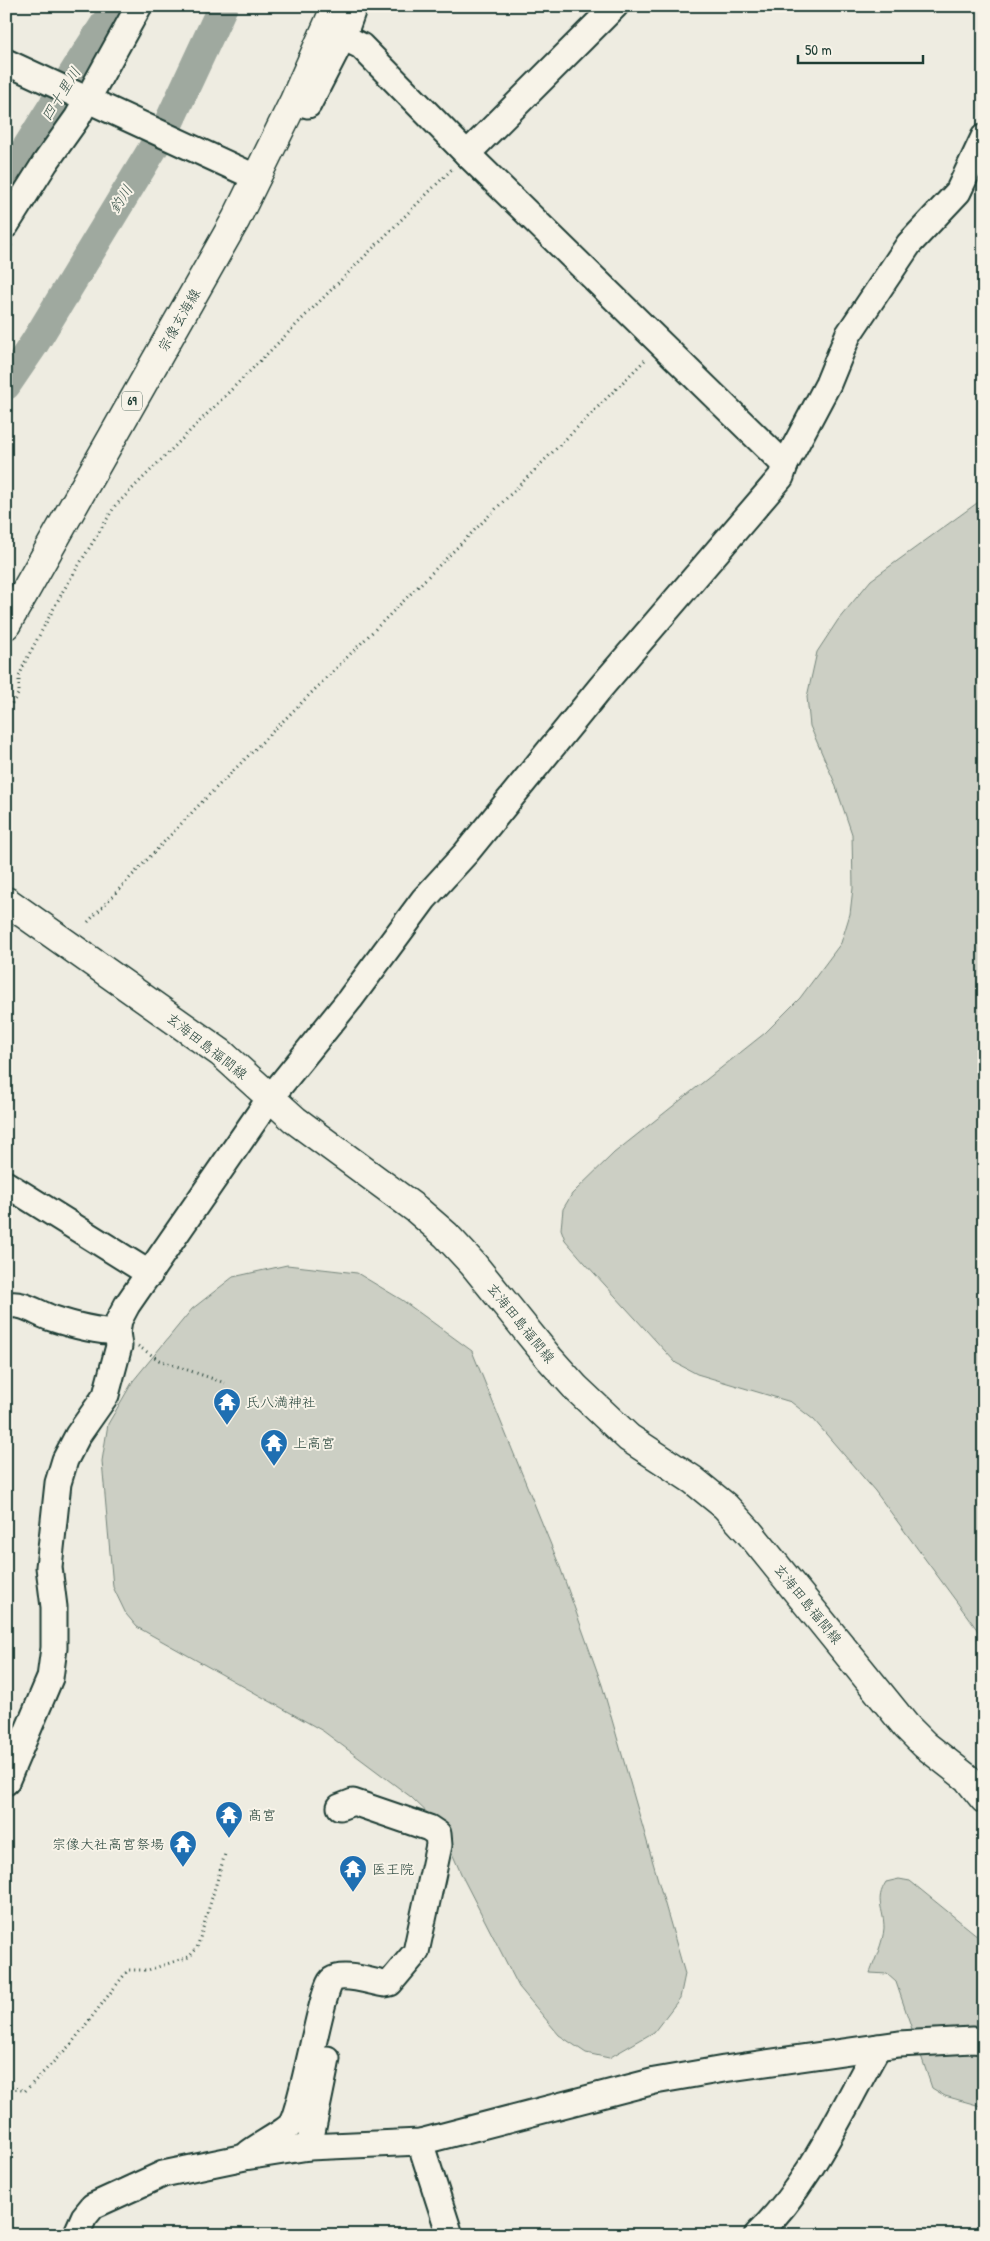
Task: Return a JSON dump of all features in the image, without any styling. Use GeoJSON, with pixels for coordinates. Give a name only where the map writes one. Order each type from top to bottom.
{"type":"FeatureCollection","features":[{"type":"Feature","properties":{"kind":"main road","name":"宗像玄海線"},"geometry":{"type":"LineString","coordinates":[[6,625],[236,219],[249,174],[294,100],[336,6]]}},
{"type":"Feature","properties":{"kind":"main road","name":"玄海田島福間線"},"geometry":{"type":"LineString","coordinates":[[6,901],[221,1053],[270,1098],[332,1148],[416,1209],[446,1235],[473,1264],[549,1358],[576,1388],[629,1438],[693,1480],[725,1506],[750,1532],[906,1726],[925,1745],[967,1778],[984,1799]]}},
{"type":"Feature","properties":{"kind":"street"},"geometry":{"type":"LineString","coordinates":[[6,224],[45,163],[77,118],[95,104],[139,6]]}},
{"type":"Feature","properties":{"kind":"street"},"geometry":{"type":"LineString","coordinates":[[294,100],[308,105],[343,37],[354,6]]}},
{"type":"Feature","properties":{"kind":"street"},"geometry":{"type":"LineString","coordinates":[[467,154],[615,6]]}},
{"type":"Feature","properties":{"kind":"street"},"geometry":{"type":"LineString","coordinates":[[343,37],[361,46],[467,154],[785,465]]}},
{"type":"Feature","properties":{"kind":"street"},"geometry":{"type":"LineString","coordinates":[[6,62],[249,174]]}},
{"type":"Feature","properties":{"kind":"street"},"geometry":{"type":"LineString","coordinates":[[6,1782],[50,1678],[54,1648],[54,1607],[49,1567],[58,1483],[65,1460],[78,1435],[106,1395],[119,1346],[116,1332],[119,1320],[194,1206],[270,1098],[350,999],[424,899],[466,853],[601,687],[781,477],[785,465],[828,384],[848,335],[909,244],[958,192],[984,137]]}},
{"type":"Feature","properties":{"kind":"street"},"geometry":{"type":"LineString","coordinates":[[6,1184],[150,1274]]}},
{"type":"Feature","properties":{"kind":"street"},"geometry":{"type":"LineString","coordinates":[[6,1306],[19,1304],[52,1318],[100,1331],[116,1332]]}},
{"type":"Feature","properties":{"kind":"street"},"geometry":{"type":"LineString","coordinates":[[245,2157],[260,2144],[292,2124],[318,2028],[326,1988],[332,1980],[344,1976],[384,1984],[390,1983],[416,1952],[439,1845],[438,1834],[429,1828],[353,1802],[340,1807]]}},
{"type":"Feature","properties":{"kind":"street"},"geometry":{"type":"LineString","coordinates":[[309,2147],[330,2042],[318,2028]]}},
{"type":"Feature","properties":{"kind":"street"},"geometry":{"type":"LineString","coordinates":[[76,2235],[84,2217],[93,2206],[163,2174],[245,2157],[309,2147],[420,2142],[655,2081],[878,2047],[940,2041],[984,2041]]}},
{"type":"Feature","properties":{"kind":"street"},"geometry":{"type":"LineString","coordinates":[[757,2235],[768,2224],[815,2162],[878,2047]]}},
{"type":"Feature","properties":{"kind":"street"},"geometry":{"type":"LineString","coordinates":[[420,2142],[450,2235]]}},
{"type":"Feature","properties":{"kind":"path"},"geometry":{"type":"LineString","coordinates":[[6,712],[19,693],[19,677],[24,664],[63,591],[115,506],[467,154]]}},
{"type":"Feature","properties":{"kind":"path"},"geometry":{"type":"LineString","coordinates":[[88,922],[200,804],[661,344]]}},
{"type":"Feature","properties":{"kind":"path"},"geometry":{"type":"LineString","coordinates":[[116,1332],[159,1360],[225,1383]]}},
{"type":"Feature","properties":{"kind":"path"},"geometry":{"type":"LineString","coordinates":[[6,2086],[25,2091],[33,2085],[71,2044],[128,1970],[148,1970],[189,1956],[197,1948],[224,1854]]}},
{"type":"Feature","properties":{"kind":"shaded area"},"geometry":{"type":"Polygon","coordinates":[[[984,498],[984,1639],[875,1491],[814,1420],[791,1402],[697,1374],[676,1363],[565,1240],[561,1229],[563,1209],[572,1194],[614,1153],[765,1033],[800,998],[841,943],[850,914],[853,888],[852,834],[834,781],[810,726],[807,697],[817,652],[838,620],[871,580],[984,498]]]}},
{"type":"Feature","properties":{"kind":"shaded area"},"geometry":{"type":"Polygon","coordinates":[[[287,1265],[357,1273],[402,1300],[472,1351],[560,1567],[602,1685],[685,1974],[680,1998],[654,2032],[609,2058],[586,2053],[559,2035],[519,1987],[463,1878],[439,1824],[411,1797],[323,1731],[137,1627],[126,1614],[113,1587],[102,1461],[108,1424],[133,1381],[192,1309],[233,1277],[287,1265]]]}},
{"type":"Feature","properties":{"kind":"shaded area"},"geometry":{"type":"Polygon","coordinates":[[[899,1879],[910,1881],[984,1941],[984,2107],[945,2096],[932,2088],[896,1982],[887,1974],[870,1973],[884,1928],[880,1900],[882,1889],[886,1882],[899,1879]]]}},
{"type":"Feature","properties":{"kind":"waterway","name":"四十里川"},"geometry":{"type":"LineString","coordinates":[[6,181],[117,6]]}},
{"type":"Feature","properties":{"kind":"waterway","name":"釣川"},"geometry":{"type":"LineString","coordinates":[[6,385],[34,344],[169,122],[223,6]]}},
{"type":"Feature","properties":{"kind":"place","name":"氏八満神社"},"geometry":{"type":"Point","coordinates":[227,1426]}},
{"type":"Feature","properties":{"kind":"place","name":"上高宮"},"geometry":{"type":"Point","coordinates":[274,1467]}},
{"type":"Feature","properties":{"kind":"place","name":"髙宮"},"geometry":{"type":"Point","coordinates":[229,1839]}},
{"type":"Feature","properties":{"kind":"place","name":"宗像大社高宮祭場"},"geometry":{"type":"Point","coordinates":[183,1868]}},
{"type":"Feature","properties":{"kind":"place","name":"医王院"},"geometry":{"type":"Point","coordinates":[353,1893]}}]}
